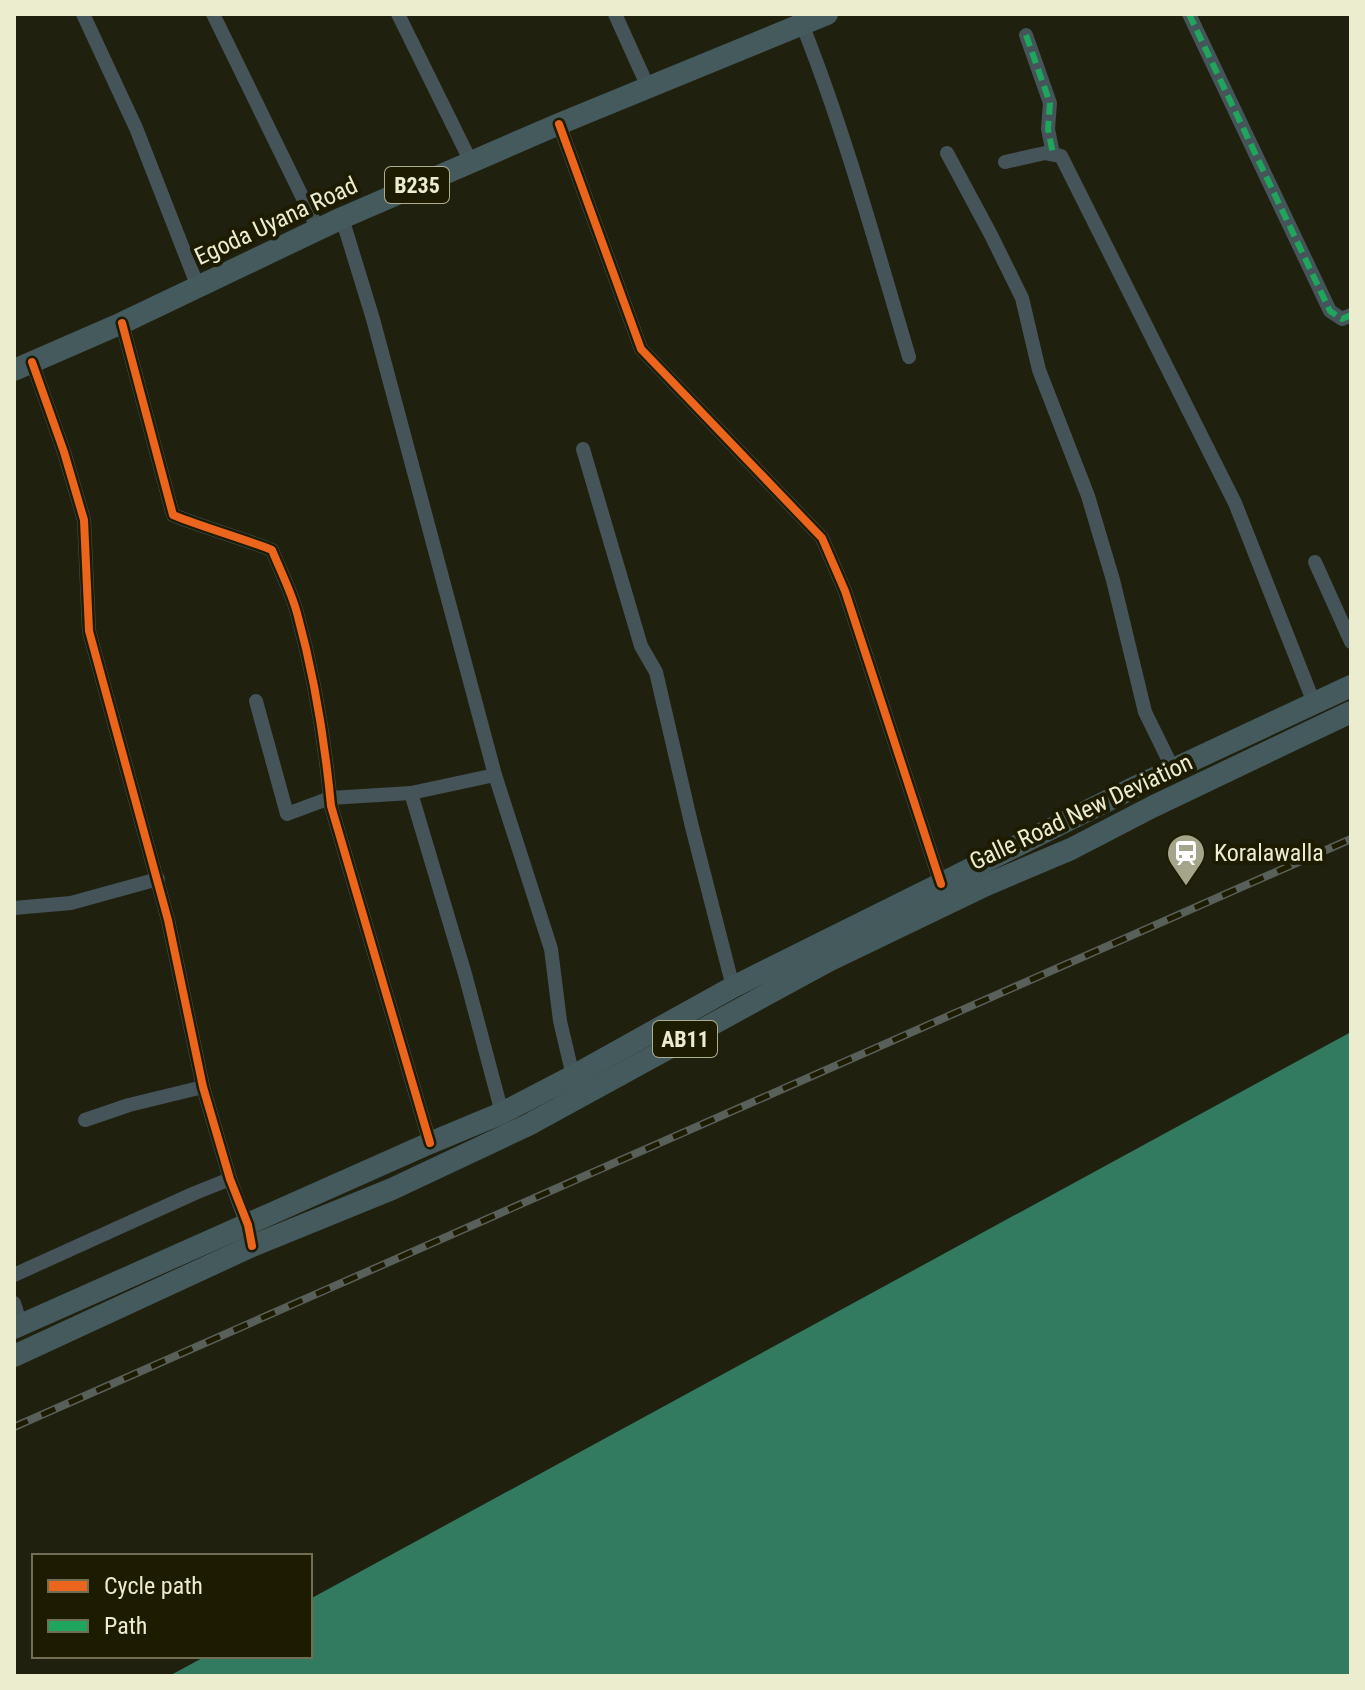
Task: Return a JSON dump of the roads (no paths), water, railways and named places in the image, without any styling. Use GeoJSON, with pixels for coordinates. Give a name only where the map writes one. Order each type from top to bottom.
{"type":"FeatureCollection","features":[{"type":"Feature","properties":{"kind":"main road","name":"Egoda Uyana Road"},"geometry":{"type":"LineString","coordinates":[[23,366],[122,323],[342,218],[559,124],[827,14]]}},
{"type":"Feature","properties":{"kind":"main road","name":"Galle Road New Deviation"},"geometry":{"type":"LineString","coordinates":[[14,1356],[430,1143],[502,1113],[733,987],[1173,769],[1351,686]]}},
{"type":"Feature","properties":{"kind":"main road","name":"Galle Road New Deviation"},"geometry":{"type":"LineString","coordinates":[[16,1319],[392,1189],[528,1125],[828,961],[986,885],[1071,849],[1351,712]]}},
{"type":"Feature","properties":{"kind":"street"},"geometry":{"type":"LineString","coordinates":[[83,14],[136,128],[198,287]]}},
{"type":"Feature","properties":{"kind":"street"},"geometry":{"type":"LineString","coordinates":[[213,14],[318,229]]}},
{"type":"Feature","properties":{"kind":"street"},"geometry":{"type":"LineString","coordinates":[[398,14],[471,162]]}},
{"type":"Feature","properties":{"kind":"street"},"geometry":{"type":"LineString","coordinates":[[615,14],[648,87]]}},
{"type":"Feature","properties":{"kind":"street"},"geometry":{"type":"LineString","coordinates":[[1189,14],[1330,311],[1342,319],[1351,315]]}},
{"type":"Feature","properties":{"kind":"street"},"geometry":{"type":"LineString","coordinates":[[802,24],[853,170],[909,357]]}},
{"type":"Feature","properties":{"kind":"street"},"geometry":{"type":"LineString","coordinates":[[1026,35],[1050,103],[1048,129],[1053,154]]}},
{"type":"Feature","properties":{"kind":"street"},"geometry":{"type":"LineString","coordinates":[[559,124],[641,349],[822,538],[845,591],[941,884]]}},
{"type":"Feature","properties":{"kind":"street"},"geometry":{"type":"LineString","coordinates":[[947,153],[1022,298],[1039,370],[1088,496],[1113,580],[1145,712],[1173,769]]}},
{"type":"Feature","properties":{"kind":"street"},"geometry":{"type":"LineString","coordinates":[[1005,162],[1045,153],[1061,156],[1235,503],[1314,703]]}},
{"type":"Feature","properties":{"kind":"street"},"geometry":{"type":"LineString","coordinates":[[342,218],[373,319],[495,775],[551,949],[560,1021],[573,1076]]}},
{"type":"Feature","properties":{"kind":"street"},"geometry":{"type":"LineString","coordinates":[[122,323],[173,515],[272,550],[296,610],[311,674],[335,822],[430,1143]]}},
{"type":"Feature","properties":{"kind":"street"},"geometry":{"type":"LineString","coordinates":[[23,366],[64,452],[84,520],[89,631],[158,879],[203,1087],[250,1236]]}},
{"type":"Feature","properties":{"kind":"street"},"geometry":{"type":"LineString","coordinates":[[583,449],[641,646],[656,672],[733,987]]}},
{"type":"Feature","properties":{"kind":"street"},"geometry":{"type":"LineString","coordinates":[[1315,562],[1351,642]]}},
{"type":"Feature","properties":{"kind":"street"},"geometry":{"type":"LineString","coordinates":[[256,701],[287,814],[330,798],[411,793],[495,775]]}},
{"type":"Feature","properties":{"kind":"street"},"geometry":{"type":"LineString","coordinates":[[411,793],[465,974],[502,1113]]}},
{"type":"Feature","properties":{"kind":"street"},"geometry":{"type":"LineString","coordinates":[[14,908],[71,903],[158,879]]}},
{"type":"Feature","properties":{"kind":"street"},"geometry":{"type":"LineString","coordinates":[[85,1120],[129,1105],[203,1087]]}},
{"type":"Feature","properties":{"kind":"street"},"geometry":{"type":"LineString","coordinates":[[14,1275],[230,1179]]}},
{"type":"Feature","properties":{"kind":"railway"},"geometry":{"type":"LineString","coordinates":[[14,1427],[1351,839]]}},
{"type":"Feature","properties":{"kind":"place","name":"Koralawalla"},"geometry":{"type":"Point","coordinates":[1186,887]}}]}
